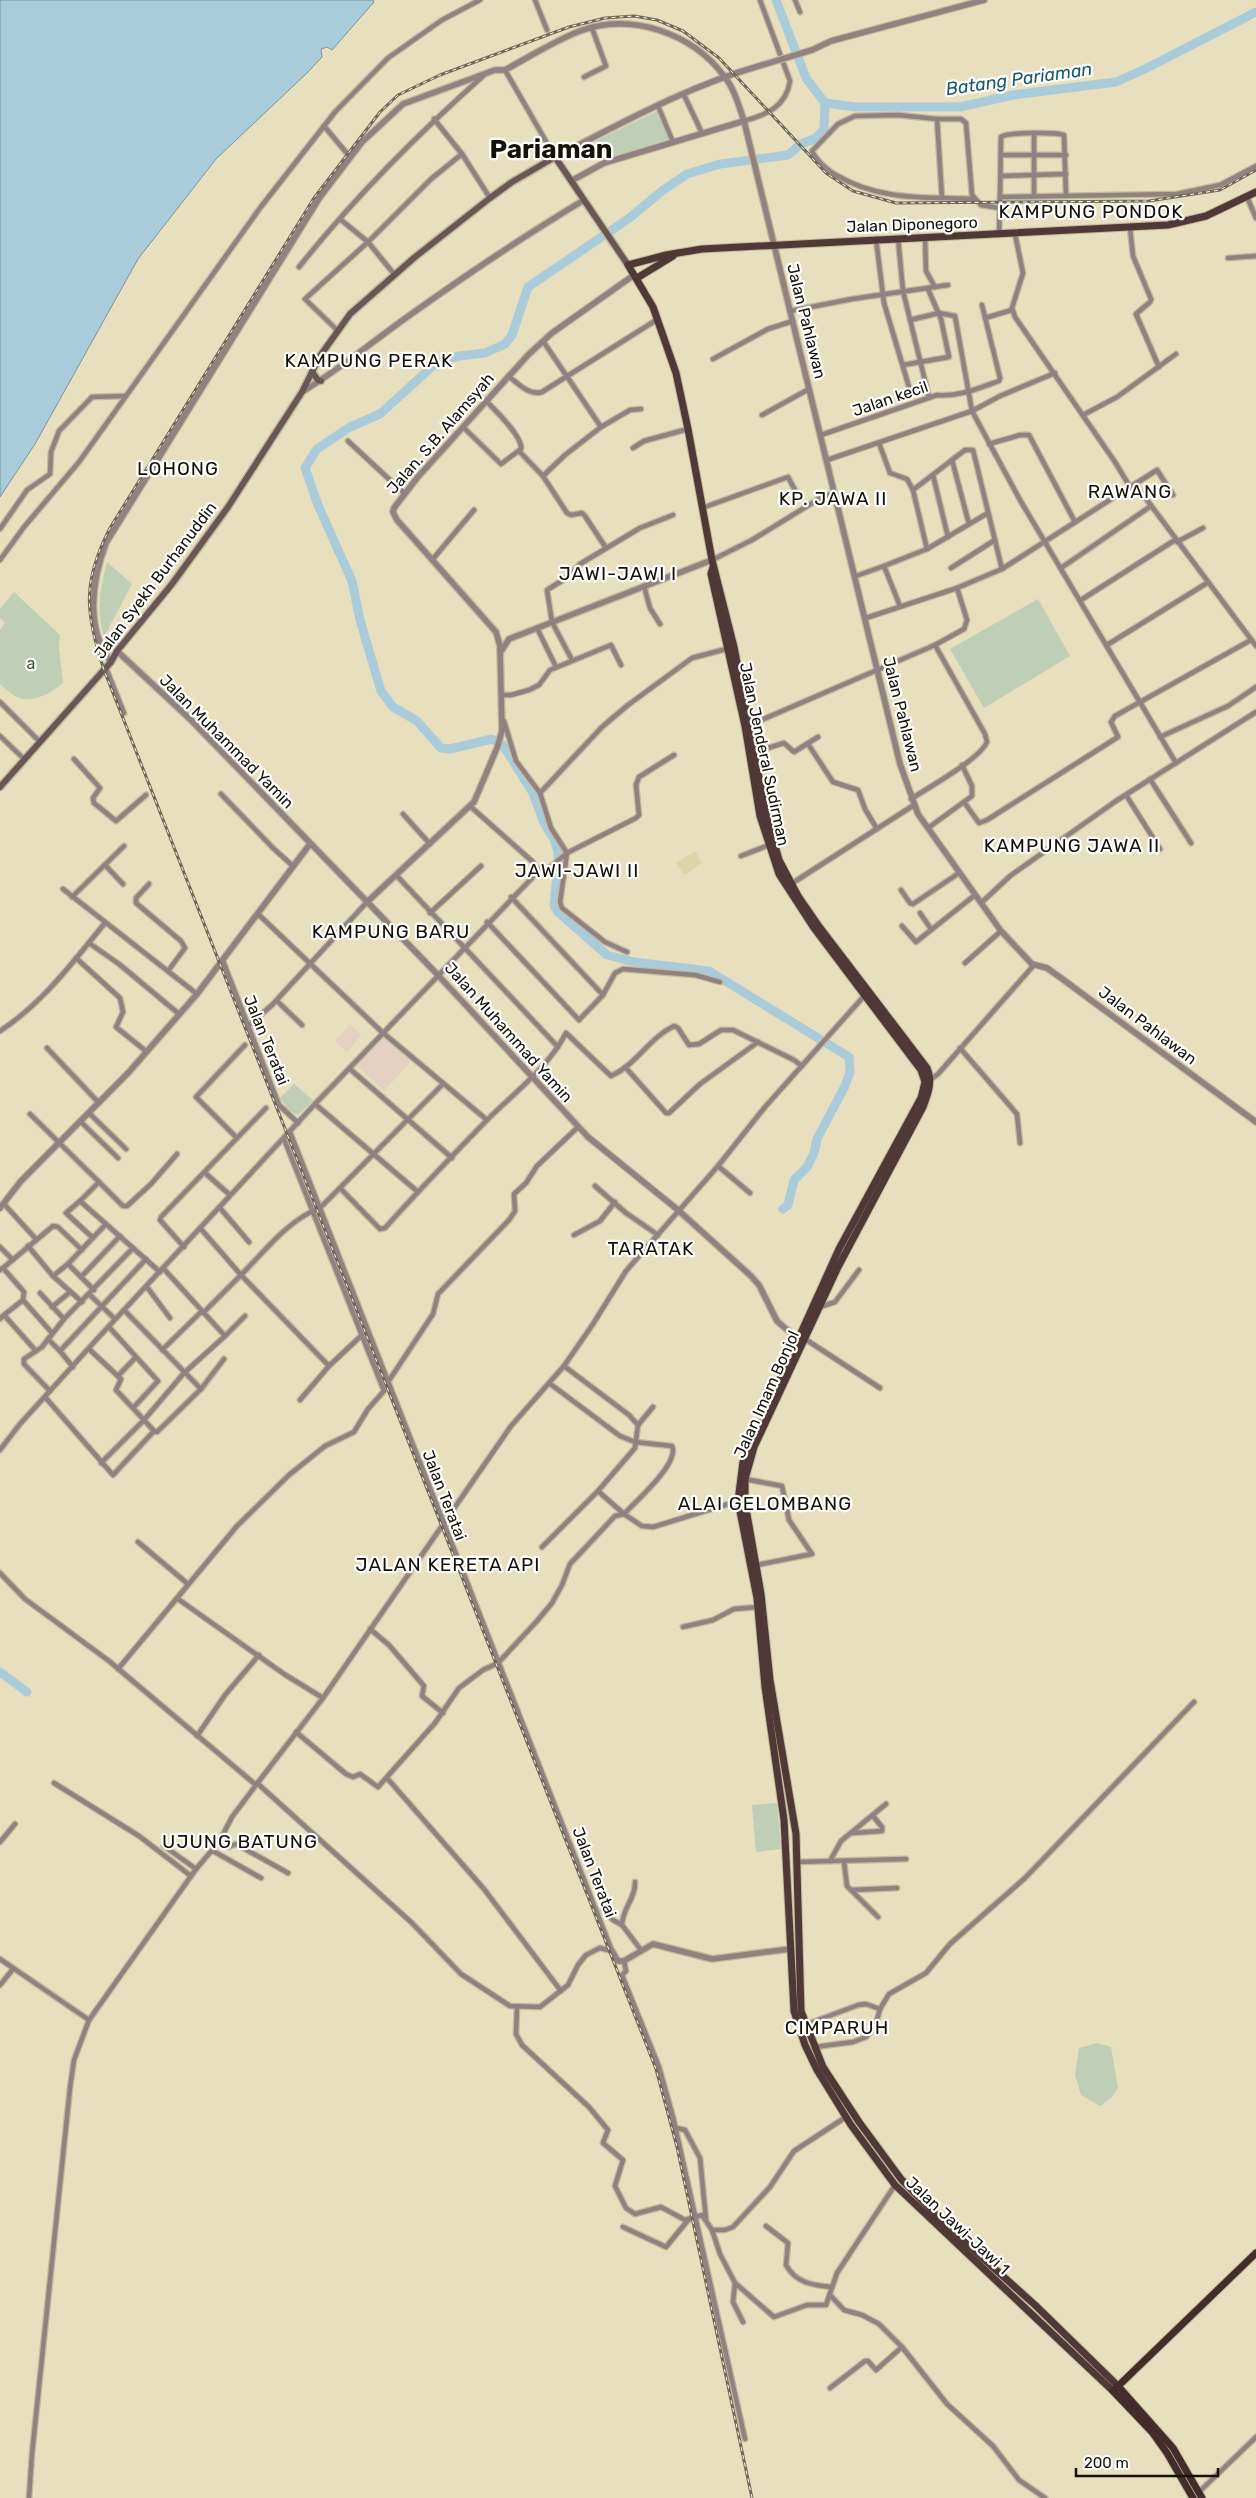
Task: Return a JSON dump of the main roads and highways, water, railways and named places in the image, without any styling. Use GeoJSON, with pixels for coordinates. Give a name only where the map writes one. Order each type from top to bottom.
{"type":"FeatureCollection","features":[{"type":"Feature","properties":{"kind":"highway"},"geometry":{"type":"LineString","coordinates":[[1116,2388],[1256,2253]]}},
{"type":"Feature","properties":{"kind":"highway"},"geometry":{"type":"LineString","coordinates":[[1116,2388],[1173,2448],[1200,2495]]}},
{"type":"Feature","properties":{"kind":"highway"},"geometry":{"type":"LineString","coordinates":[[1116,2388],[1167,2453],[1193,2498]]}},
{"type":"Feature","properties":{"kind":"main road","name":"Jalan Syekh Burhanuddin"},"geometry":{"type":"LineString","coordinates":[[0,787],[108,665],[117,651],[172,584],[216,523],[302,392],[337,330],[350,314],[394,274],[512,182],[555,157],[628,265]]}},
{"type":"Feature","properties":{"kind":"main road","name":"Jalan Diponegoro"},"geometry":{"type":"LineString","coordinates":[[628,265],[682,252],[774,244],[999,235],[1168,225],[1193,220],[1256,192]]}},
{"type":"Feature","properties":{"kind":"main road","name":"Jalan Diponegoro"},"geometry":{"type":"LineString","coordinates":[[635,276],[682,252]]}},
{"type":"Feature","properties":{"kind":"main road","name":"Jalan Jenderal Sudirman"},"geometry":{"type":"LineString","coordinates":[[628,265],[658,319],[676,373],[688,429],[712,563],[712,574],[750,725],[755,752],[756,775],[773,843],[783,872],[816,926],[865,995],[891,1024]]}},
{"type":"Feature","properties":{"kind":"main road"},"geometry":{"type":"LineString","coordinates":[[312,372],[321,381]]}},
{"type":"Feature","properties":{"kind":"main road","name":"Jalan Jenderal Sudirman"},"geometry":{"type":"LineString","coordinates":[[731,647],[769,845],[782,880],[891,1024],[929,1080]]}},
{"type":"Feature","properties":{"kind":"main road","name":"Jalan Imam Bonjol"},"geometry":{"type":"LineString","coordinates":[[785,1835],[757,1565],[738,1501],[743,1462],[929,1080]]}},
{"type":"Feature","properties":{"kind":"main road","name":"Jalan Imam Bonjol"},"geometry":{"type":"LineString","coordinates":[[802,1341],[839,1249],[884,1173]]}},
{"type":"Feature","properties":{"kind":"main road"},"geometry":{"type":"LineString","coordinates":[[839,1249],[846,1253]]}},
{"type":"Feature","properties":{"kind":"main road","name":"Jalan Imam Bonjol"},"geometry":{"type":"LineString","coordinates":[[761,1425],[748,1462],[745,1480],[745,1503],[763,1633]]}},
{"type":"Feature","properties":{"kind":"main road","name":"Jalan Imam Bonjol"},"geometry":{"type":"LineString","coordinates":[[775,1739],[794,1818],[796,1834]]}},
{"type":"Feature","properties":{"kind":"main road"},"geometry":{"type":"LineString","coordinates":[[784,1820],[794,1818]]}},
{"type":"Feature","properties":{"kind":"main road"},"geometry":{"type":"LineString","coordinates":[[785,1835],[796,1834]]}},
{"type":"Feature","properties":{"kind":"main road","name":"Jalan Jawi-Jawi 1"},"geometry":{"type":"LineString","coordinates":[[796,1834],[798,2011],[828,2074],[895,2185],[944,2229]]}},
{"type":"Feature","properties":{"kind":"main road","name":"Jalan Jawi-Jawi 1"},"geometry":{"type":"LineString","coordinates":[[785,1835],[790,1949],[798,2011],[805,2045],[817,2070],[846,2117],[944,2229]]}},
{"type":"Feature","properties":{"kind":"main road"},"geometry":{"type":"LineString","coordinates":[[788,1909],[797,1910]]}},
{"type":"Feature","properties":{"kind":"main road"},"geometry":{"type":"LineString","coordinates":[[944,2229],[1032,2308],[1116,2388]]}},
{"type":"Feature","properties":{"kind":"water"},"geometry":{"type":"Polygon","coordinates":[[[0,0],[373,0],[374,2],[332,50],[327,47],[321,49],[322,57],[307,73],[216,159],[138,259],[35,444],[0,497],[0,0]]]}},
{"type":"Feature","properties":{"kind":"waterway","name":"Batang Pariaman"},"geometry":{"type":"LineString","coordinates":[[776,0],[806,78],[825,103],[856,107],[960,107],[1013,95],[1116,82],[1256,12]]}},
{"type":"Feature","properties":{"kind":"waterway"},"geometry":{"type":"LineString","coordinates":[[783,1209],[788,1205],[794,1180],[807,1167],[814,1153],[817,1139],[845,1086],[850,1072],[849,1057],[709,971],[634,962],[607,955],[558,912],[554,905],[558,851],[554,839],[544,823],[533,793],[503,745],[492,739],[450,749],[441,748],[417,721],[393,707],[381,691],[360,620],[352,581],[318,505],[305,468],[317,449],[350,427],[380,414],[436,363],[459,356],[485,353],[505,344],[512,335],[528,287],[628,219],[662,191],[687,174],[720,164],[788,155],[801,144],[816,138],[824,129],[825,103]]}},
{"type":"Feature","properties":{"kind":"waterway"},"geometry":{"type":"LineString","coordinates":[[0,1672],[27,1692]]}},
{"type":"Feature","properties":{"kind":"railway"},"geometry":{"type":"LineString","coordinates":[[752,2498],[677,2147],[656,2069],[104,670],[90,614],[91,582],[101,547],[110,528],[314,198],[380,112],[398,95],[440,75],[569,27],[605,18],[634,16],[657,20],[683,31],[719,58],[826,173],[853,191],[896,203],[1149,201],[1220,190],[1256,170]]}},
{"type":"Feature","properties":{"kind":"district","name":"Pariaman"},"geometry":{"type":"Point","coordinates":[551,149]}},
{"type":"Feature","properties":{"kind":"district","name":"KAMPUNG PONDOK"},"geometry":{"type":"Point","coordinates":[1091,211]}},
{"type":"Feature","properties":{"kind":"district","name":"KAMPUNG PERAK"},"geometry":{"type":"Point","coordinates":[369,360]}},
{"type":"Feature","properties":{"kind":"district","name":"LOHONG"},"geometry":{"type":"Point","coordinates":[178,468]}},
{"type":"Feature","properties":{"kind":"district","name":"RAWANG"},"geometry":{"type":"Point","coordinates":[1130,491]}},
{"type":"Feature","properties":{"kind":"district","name":"KP. JAWA II"},"geometry":{"type":"Point","coordinates":[833,498]}},
{"type":"Feature","properties":{"kind":"district","name":"JAWI-JAWI I"},"geometry":{"type":"Point","coordinates":[618,573]}},
{"type":"Feature","properties":{"kind":"district","name":"KAMPUNG JAWA II"},"geometry":{"type":"Point","coordinates":[1072,845]}},
{"type":"Feature","properties":{"kind":"district","name":"JAWI-JAWI II"},"geometry":{"type":"Point","coordinates":[577,870]}},
{"type":"Feature","properties":{"kind":"district","name":"KAMPUNG BARU"},"geometry":{"type":"Point","coordinates":[391,931]}},
{"type":"Feature","properties":{"kind":"district","name":"TARATAK"},"geometry":{"type":"Point","coordinates":[651,1248]}},
{"type":"Feature","properties":{"kind":"district","name":"ALAI GELOMBANG"},"geometry":{"type":"Point","coordinates":[765,1503]}},
{"type":"Feature","properties":{"kind":"district","name":"JALAN KERETA API"},"geometry":{"type":"Point","coordinates":[448,1564]}},
{"type":"Feature","properties":{"kind":"district","name":"UJUNG BATUNG"},"geometry":{"type":"Point","coordinates":[240,1841]}},
{"type":"Feature","properties":{"kind":"district","name":"CIMPARUH"},"geometry":{"type":"Point","coordinates":[837,2027]}},
{"type":"Feature","properties":{"kind":"park label","name":"a"},"geometry":{"type":"Point","coordinates":[31,663]}}]}
